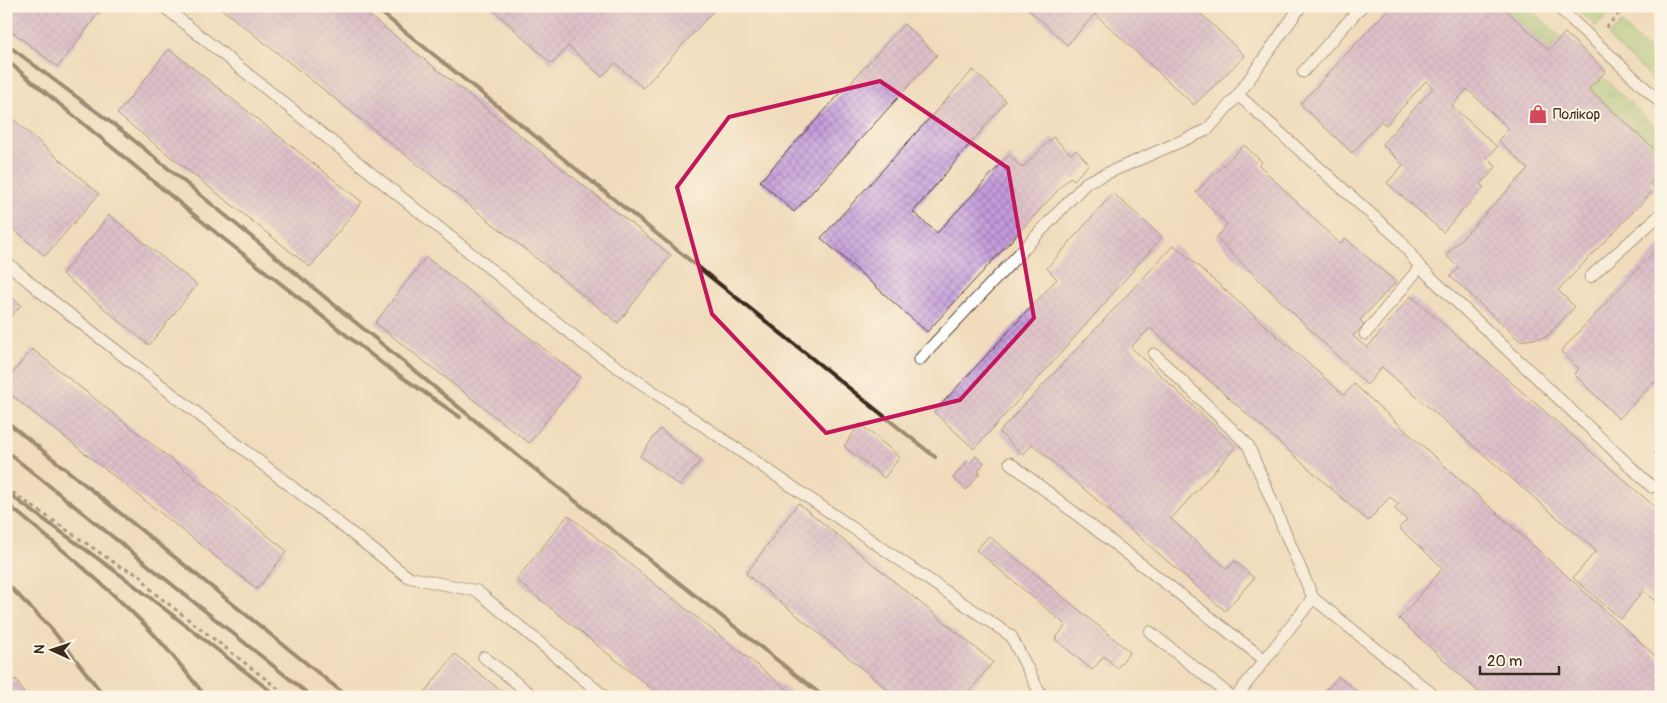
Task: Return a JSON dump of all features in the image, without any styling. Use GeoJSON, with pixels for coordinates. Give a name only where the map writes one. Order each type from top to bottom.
{"type":"FeatureCollection","features":[{"type":"Feature","properties":{"kind":"lane"},"geometry":{"type":"LineString","coordinates":[[163,6],[585,345],[1011,636],[1042,697]]}},
{"type":"Feature","properties":{"kind":"lane"},"geometry":{"type":"LineString","coordinates":[[919,360],[1087,182],[1207,130],[1238,95],[1301,6]]}},
{"type":"Feature","properties":{"kind":"lane"},"geometry":{"type":"LineString","coordinates":[[1303,72],[1362,6]]}},
{"type":"Feature","properties":{"kind":"lane"},"geometry":{"type":"LineString","coordinates":[[1557,6],[1661,103]]}},
{"type":"Feature","properties":{"kind":"lane"},"geometry":{"type":"LineString","coordinates":[[1238,95],[1400,240],[1420,267],[1652,487]]}},
{"type":"Feature","properties":{"kind":"lane"},"geometry":{"type":"LineString","coordinates":[[1590,277],[1661,214]]}},
{"type":"Feature","properties":{"kind":"lane"},"geometry":{"type":"LineString","coordinates":[[6,262],[49,298],[408,577],[477,591],[605,697]]}},
{"type":"Feature","properties":{"kind":"lane"},"geometry":{"type":"LineString","coordinates":[[1365,334],[1420,267]]}},
{"type":"Feature","properties":{"kind":"lane"},"geometry":{"type":"LineString","coordinates":[[1154,354],[1248,445],[1313,598],[1436,697]]}},
{"type":"Feature","properties":{"kind":"lane"},"geometry":{"type":"LineString","coordinates":[[1010,463],[1265,660]]}},
{"type":"Feature","properties":{"kind":"lane"},"geometry":{"type":"LineString","coordinates":[[1236,697],[1313,598]]}},
{"type":"Feature","properties":{"kind":"lane"},"geometry":{"type":"LineString","coordinates":[[1150,632],[1232,697]]}},
{"type":"Feature","properties":{"kind":"lane"},"geometry":{"type":"LineString","coordinates":[[484,657],[534,697]]}},
{"type":"Feature","properties":{"kind":"path"},"geometry":{"type":"LineString","coordinates":[[6,488],[118,566],[140,575],[153,592],[289,697]]}},
{"type":"Feature","properties":{"kind":"highlighted area"},"geometry":{"type":"Polygon","coordinates":[[[880,81],[1008,168],[1034,318],[960,400],[826,433],[712,314],[677,187],[729,117],[880,81]]]}},
{"type":"Feature","properties":{"kind":"green space"},"geometry":{"type":"Polygon","coordinates":[[[1502,6],[1528,6],[1561,37],[1549,50],[1502,6]]]}},
{"type":"Feature","properties":{"kind":"green space"},"geometry":{"type":"Polygon","coordinates":[[[1574,6],[1603,6],[1610,13],[1596,27],[1574,6]]]}},
{"type":"Feature","properties":{"kind":"green space"},"geometry":{"type":"Polygon","coordinates":[[[1621,23],[1661,61],[1661,87],[1608,37],[1621,23]]]}},
{"type":"Feature","properties":{"kind":"green space"},"geometry":{"type":"Polygon","coordinates":[[[1602,76],[1661,132],[1661,155],[1589,89],[1602,76]]]}},
{"type":"Feature","properties":{"kind":"building"},"geometry":{"type":"Polygon","coordinates":[[[6,6],[104,6],[58,67],[6,27],[6,6]]]}},
{"type":"Feature","properties":{"kind":"building"},"geometry":{"type":"Polygon","coordinates":[[[218,6],[357,6],[671,255],[618,323],[218,6]]]}},
{"type":"Feature","properties":{"kind":"building"},"geometry":{"type":"Polygon","coordinates":[[[489,6],[718,6],[643,88],[615,63],[602,77],[568,46],[552,64],[489,6]]]}},
{"type":"Feature","properties":{"kind":"building"},"geometry":{"type":"Polygon","coordinates":[[[1025,6],[1193,6],[1245,56],[1194,105],[1095,14],[1067,45],[1025,6]]]}},
{"type":"Feature","properties":{"kind":"building"},"geometry":{"type":"Polygon","coordinates":[[[1391,6],[1502,6],[1549,50],[1565,33],[1606,71],[1589,89],[1661,155],[1661,171],[1650,183],[1655,189],[1558,290],[1575,307],[1546,337],[1520,341],[1450,276],[1459,268],[1446,255],[1528,169],[1498,140],[1509,129],[1467,89],[1452,106],[1497,147],[1487,158],[1496,167],[1480,185],[1484,187],[1443,232],[1387,183],[1403,165],[1382,144],[1433,88],[1426,81],[1386,125],[1381,121],[1352,153],[1300,104],[1391,6]]]}},
{"type":"Feature","properties":{"kind":"building"},"geometry":{"type":"Polygon","coordinates":[[[904,24],[937,55],[794,212],[760,181],[904,24]]]}},
{"type":"Feature","properties":{"kind":"building"},"geometry":{"type":"Polygon","coordinates":[[[169,49],[362,202],[310,267],[117,114],[169,49]]]}},
{"type":"Feature","properties":{"kind":"building"},"geometry":{"type":"Polygon","coordinates":[[[973,70],[1006,101],[913,212],[937,233],[1009,155],[1022,168],[1053,137],[1071,154],[1076,150],[1089,164],[1074,180],[1070,177],[927,332],[821,238],[973,70]]]}},
{"type":"Feature","properties":{"kind":"building"},"geometry":{"type":"Polygon","coordinates":[[[6,113],[99,194],[45,256],[6,223],[6,113]]]}},
{"type":"Feature","properties":{"kind":"building"},"geometry":{"type":"Polygon","coordinates":[[[1244,145],[1262,162],[1259,165],[1340,244],[1345,238],[1396,282],[1360,320],[1364,325],[1353,336],[1367,348],[1411,296],[1661,512],[1661,594],[1655,601],[1643,591],[1621,619],[1573,578],[1596,551],[1382,367],[1367,385],[1216,238],[1227,225],[1196,192],[1244,145]]]}},
{"type":"Feature","properties":{"kind":"building"},"geometry":{"type":"Polygon","coordinates":[[[1113,193],[1162,237],[974,449],[934,412],[1057,279],[1047,268],[1113,193]]]}},
{"type":"Feature","properties":{"kind":"building"},"geometry":{"type":"Polygon","coordinates":[[[109,215],[197,285],[149,345],[62,274],[109,215]]]}},
{"type":"Feature","properties":{"kind":"building"},"geometry":{"type":"Polygon","coordinates":[[[1661,244],[1661,388],[1654,382],[1619,419],[1574,374],[1579,369],[1561,351],[1661,244]]]}},
{"type":"Feature","properties":{"kind":"building"},"geometry":{"type":"Polygon","coordinates":[[[1174,245],[1344,395],[1354,384],[1661,661],[1661,697],[1484,697],[1399,619],[1443,568],[1399,528],[1407,520],[1394,508],[1399,504],[1390,497],[1368,521],[1150,328],[1131,347],[1236,447],[1171,519],[1227,569],[1235,561],[1254,578],[1225,611],[1032,444],[1023,455],[999,432],[1174,245]]]}},
{"type":"Feature","properties":{"kind":"building"},"geometry":{"type":"Polygon","coordinates":[[[426,257],[580,377],[529,443],[375,323],[426,257]]]}},
{"type":"Feature","properties":{"kind":"building"},"geometry":{"type":"Polygon","coordinates":[[[6,293],[21,305],[6,323],[6,293]]]}},
{"type":"Feature","properties":{"kind":"building"},"geometry":{"type":"Polygon","coordinates":[[[32,349],[287,551],[257,589],[6,391],[6,381],[32,349]]]}},
{"type":"Feature","properties":{"kind":"building"},"geometry":{"type":"Polygon","coordinates":[[[860,424],[900,457],[884,478],[844,446],[860,424]]]}},
{"type":"Feature","properties":{"kind":"building"},"geometry":{"type":"Polygon","coordinates":[[[660,429],[701,460],[680,486],[640,456],[660,429]]]}},
{"type":"Feature","properties":{"kind":"building"},"geometry":{"type":"Polygon","coordinates":[[[1661,446],[1661,459],[1654,453],[1661,446]]]}},
{"type":"Feature","properties":{"kind":"building"},"geometry":{"type":"Polygon","coordinates":[[[976,456],[984,463],[978,471],[980,473],[966,490],[953,478],[967,461],[970,463],[976,456]]]}},
{"type":"Feature","properties":{"kind":"building"},"geometry":{"type":"Polygon","coordinates":[[[798,503],[993,662],[965,697],[897,697],[746,574],[798,503]]]}},
{"type":"Feature","properties":{"kind":"building"},"geometry":{"type":"Polygon","coordinates":[[[568,515],[797,697],[662,697],[516,580],[568,515]]]}},
{"type":"Feature","properties":{"kind":"building"},"geometry":{"type":"Polygon","coordinates":[[[989,536],[1130,652],[1117,668],[1104,656],[1092,670],[1055,639],[1066,625],[976,550],[989,536]]]}},
{"type":"Feature","properties":{"kind":"building"},"geometry":{"type":"Polygon","coordinates":[[[455,654],[509,697],[421,697],[455,654]]]}},
{"type":"Feature","properties":{"kind":"building"},"geometry":{"type":"Polygon","coordinates":[[[1338,676],[1365,697],[1321,697],[1338,676]]]}},
{"type":"Feature","properties":{"kind":"building"},"geometry":{"type":"Polygon","coordinates":[[[16,679],[26,697],[6,697],[6,685],[16,679]]]}},
{"type":"Feature","properties":{"kind":"railway"},"geometry":{"type":"LineString","coordinates":[[373,6],[935,457]]}},
{"type":"Feature","properties":{"kind":"railway"},"geometry":{"type":"LineString","coordinates":[[6,44],[125,133],[517,455],[824,697]]}},
{"type":"Feature","properties":{"kind":"railway"},"geometry":{"type":"LineString","coordinates":[[6,60],[210,228],[383,364],[460,417]]}},
{"type":"Feature","properties":{"kind":"railway"},"geometry":{"type":"LineString","coordinates":[[6,421],[348,697]]}},
{"type":"Feature","properties":{"kind":"railway"},"geometry":{"type":"LineString","coordinates":[[6,451],[312,697]]}},
{"type":"Feature","properties":{"kind":"railway"},"geometry":{"type":"LineString","coordinates":[[6,492],[126,579],[278,697]]}},
{"type":"Feature","properties":{"kind":"railway"},"geometry":{"type":"LineString","coordinates":[[6,503],[128,608],[161,642],[206,697]]}},
{"type":"Feature","properties":{"kind":"railway"},"geometry":{"type":"LineString","coordinates":[[6,583],[50,627],[105,697]]}},
{"type":"Feature","properties":{"kind":"place","name":"Полікор"},"geometry":{"type":"Point","coordinates":[1538,114]}}]}
